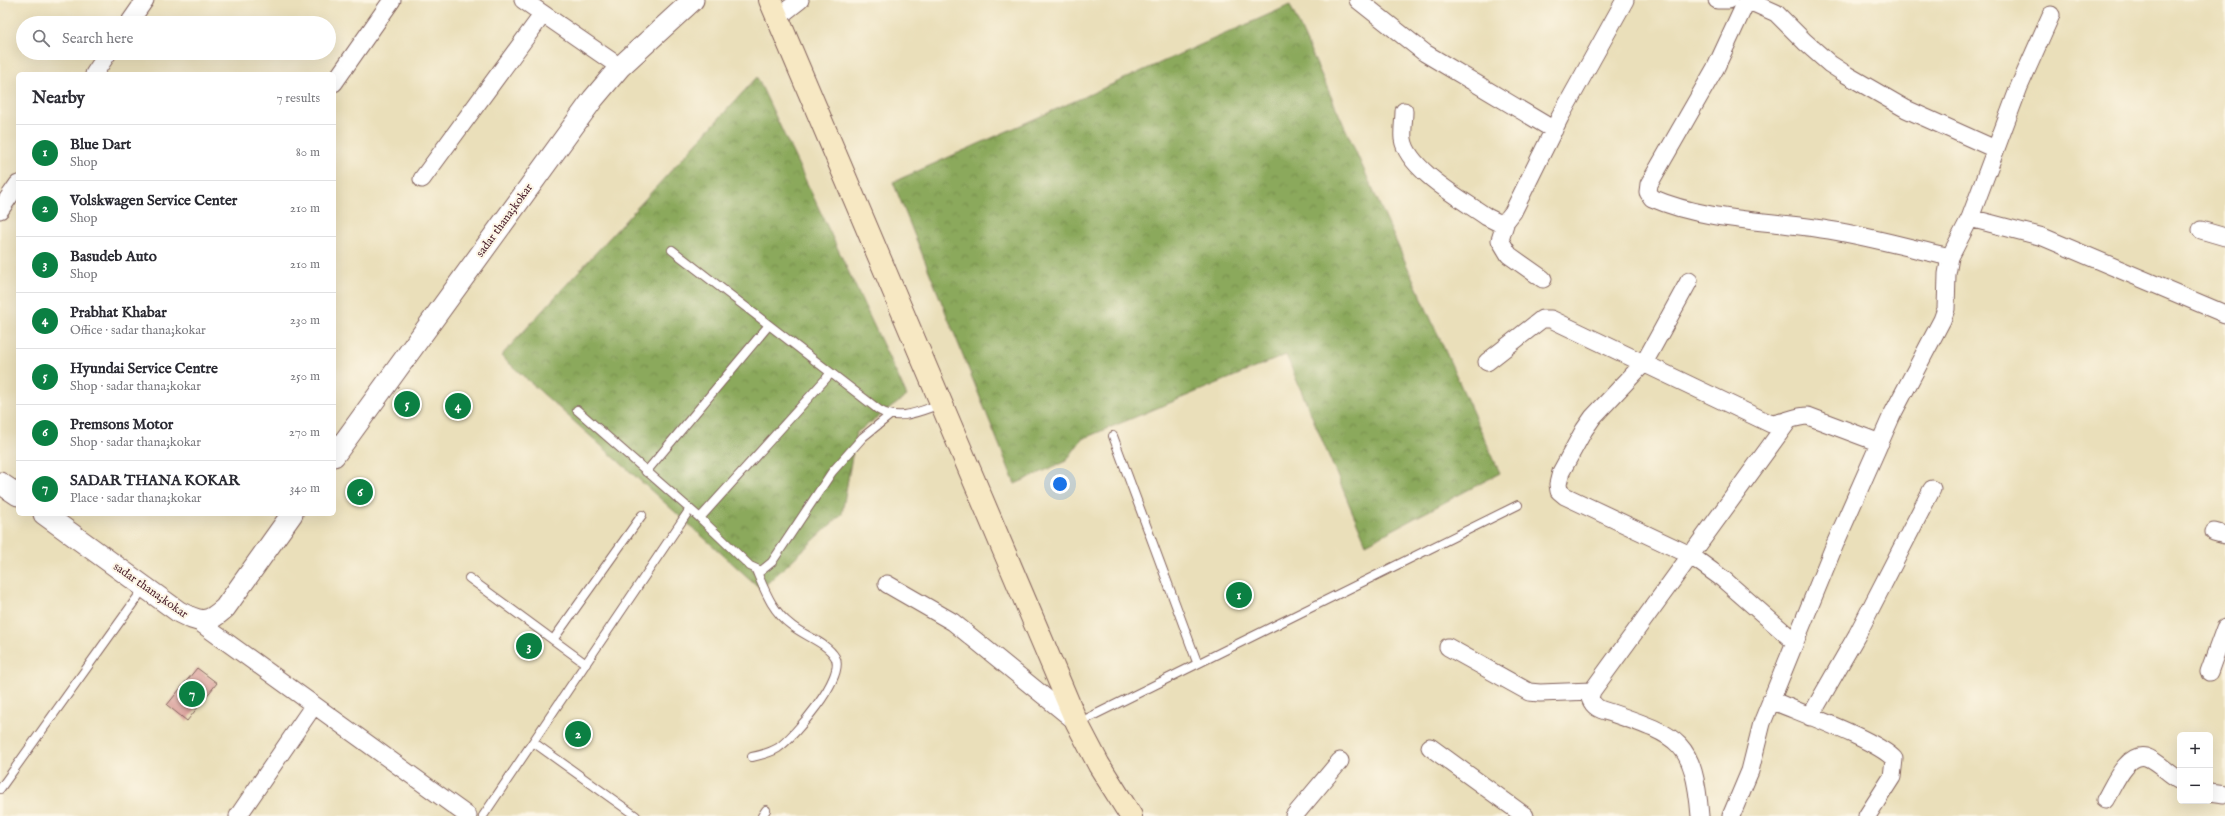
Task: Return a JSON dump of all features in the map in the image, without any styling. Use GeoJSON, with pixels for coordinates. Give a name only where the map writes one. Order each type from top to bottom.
{"type":"FeatureCollection","features":[{"type":"Feature","properties":{"kind":"main road"},"geometry":{"type":"LineString","coordinates":[[773,9],[1077,723],[1099,765],[1131,816]]}},
{"type":"Feature","properties":{"kind":"street"},"geometry":{"type":"LineString","coordinates":[[134,16],[145,0]]}},
{"type":"Feature","properties":{"kind":"street"},"geometry":{"type":"LineString","coordinates":[[336,80],[392,0]]}},
{"type":"Feature","properties":{"kind":"street"},"geometry":{"type":"LineString","coordinates":[[523,0],[620,67]]}},
{"type":"Feature","properties":{"kind":"street","name":"sadar thana;kokar"},"geometry":{"type":"LineString","coordinates":[[336,453],[593,99],[620,67],[693,0]]}},
{"type":"Feature","properties":{"kind":"street"},"geometry":{"type":"LineString","coordinates":[[773,9],[800,0]]}},
{"type":"Feature","properties":{"kind":"street"},"geometry":{"type":"LineString","coordinates":[[1358,0],[1425,53],[1554,130]]}},
{"type":"Feature","properties":{"kind":"street"},"geometry":{"type":"LineString","coordinates":[[1543,279],[1508,255],[1500,240],[1506,221],[1513,212],[1554,130],[1625,0]]}},
{"type":"Feature","properties":{"kind":"street"},"geometry":{"type":"LineString","coordinates":[[1716,0],[1729,0]]}},
{"type":"Feature","properties":{"kind":"street"},"geometry":{"type":"LineString","coordinates":[[1950,257],[1823,229],[1743,220],[1693,211],[1652,198],[1648,192],[1649,184],[1716,67],[1747,0],[1776,13],[1830,64],[1847,75],[1906,109],[1995,149]]}},
{"type":"Feature","properties":{"kind":"street"},"geometry":{"type":"LineString","coordinates":[[422,179],[543,14]]}},
{"type":"Feature","properties":{"kind":"street"},"geometry":{"type":"LineString","coordinates":[[1731,816],[1750,771],[1755,744],[1771,700],[1835,544],[1892,415],[1942,320],[1946,309],[1947,274],[1950,257],[1970,218],[2019,87],[2051,15]]}},
{"type":"Feature","properties":{"kind":"street"},"geometry":{"type":"LineString","coordinates":[[95,72],[103,60]]}},
{"type":"Feature","properties":{"kind":"street"},"geometry":{"type":"LineString","coordinates":[[1404,111],[1403,139],[1408,154],[1419,168],[1487,217],[1499,223],[1506,221]]}},
{"type":"Feature","properties":{"kind":"street"},"geometry":{"type":"LineString","coordinates":[[0,210],[16,187]]}},
{"type":"Feature","properties":{"kind":"street"},"geometry":{"type":"LineString","coordinates":[[1970,218],[2043,237],[2225,314]]}},
{"type":"Feature","properties":{"kind":"street"},"geometry":{"type":"LineString","coordinates":[[2201,230],[2225,237]]}},
{"type":"Feature","properties":{"kind":"street"},"geometry":{"type":"LineString","coordinates":[[1688,280],[1644,363],[1593,417],[1584,430],[1561,472],[1558,484],[1559,490],[1565,496],[1690,555],[1723,579],[1795,642]]}},
{"type":"Feature","properties":{"kind":"street"},"geometry":{"type":"LineString","coordinates":[[1487,362],[1542,319],[1551,319],[1771,424],[1789,420],[1798,416],[1808,416],[1880,443]]}},
{"type":"Feature","properties":{"kind":"street"},"geometry":{"type":"LineString","coordinates":[[1700,816],[1694,770],[1683,748],[1675,741],[1650,726],[1597,708],[1590,698],[1592,691],[1789,420]]}},
{"type":"Feature","properties":{"kind":"street"},"geometry":{"type":"LineString","coordinates":[[0,483],[16,494]]}},
{"type":"Feature","properties":{"kind":"street"},"geometry":{"type":"LineString","coordinates":[[1810,717],[1857,635],[1932,489]]}},
{"type":"Feature","properties":{"kind":"street","name":"sadar thana;kokar"},"geometry":{"type":"LineString","coordinates":[[47,516],[179,612],[199,622],[214,618],[225,608],[291,516]]}},
{"type":"Feature","properties":{"kind":"street"},"geometry":{"type":"LineString","coordinates":[[887,584],[953,622],[1077,723]]}},
{"type":"Feature","properties":{"kind":"street"},"geometry":{"type":"LineString","coordinates":[[199,622],[464,815]]}},
{"type":"Feature","properties":{"kind":"street"},"geometry":{"type":"LineString","coordinates":[[2209,672],[2225,628]]}},
{"type":"Feature","properties":{"kind":"street"},"geometry":{"type":"LineString","coordinates":[[1448,647],[1529,692],[1592,691]]}},
{"type":"Feature","properties":{"kind":"street"},"geometry":{"type":"LineString","coordinates":[[1771,700],[1888,752],[1894,759],[1892,777],[1867,816]]}},
{"type":"Feature","properties":{"kind":"street"},"geometry":{"type":"LineString","coordinates":[[238,816],[314,705]]}},
{"type":"Feature","properties":{"kind":"street"},"geometry":{"type":"LineString","coordinates":[[1430,747],[1525,816]]}},
{"type":"Feature","properties":{"kind":"street"},"geometry":{"type":"LineString","coordinates":[[2105,800],[2126,765],[2134,758],[2145,757],[2177,778]]}},
{"type":"Feature","properties":{"kind":"street"},"geometry":{"type":"LineString","coordinates":[[1294,816],[1340,761]]}},
{"type":"Feature","properties":{"kind":"street"},"geometry":{"type":"LineString","coordinates":[[2213,792],[2225,794]]}},
{"type":"Feature","properties":{"kind":"lane"},"geometry":{"type":"LineString","coordinates":[[672,250],[889,416]]}},
{"type":"Feature","properties":{"kind":"lane"},"geometry":{"type":"LineString","coordinates":[[646,472],[769,325]]}},
{"type":"Feature","properties":{"kind":"lane"},"geometry":{"type":"LineString","coordinates":[[700,518],[831,373]]}},
{"type":"Feature","properties":{"kind":"lane"},"geometry":{"type":"LineString","coordinates":[[756,570],[762,571],[767,568],[832,472],[864,437],[889,416],[912,414],[942,404]]}},
{"type":"Feature","properties":{"kind":"lane"},"geometry":{"type":"LineString","coordinates":[[577,410],[690,509],[756,570],[776,611],[791,625],[827,649],[836,658],[838,666],[834,678],[804,724],[778,748],[769,753],[752,757]]}},
{"type":"Feature","properties":{"kind":"lane"},"geometry":{"type":"LineString","coordinates":[[1113,436],[1197,662]]}},
{"type":"Feature","properties":{"kind":"lane"},"geometry":{"type":"LineString","coordinates":[[1077,723],[1197,662],[1518,505]]}},
{"type":"Feature","properties":{"kind":"lane"},"geometry":{"type":"LineString","coordinates":[[484,816],[690,509]]}},
{"type":"Feature","properties":{"kind":"lane"},"geometry":{"type":"LineString","coordinates":[[553,640],[642,515]]}},
{"type":"Feature","properties":{"kind":"lane"},"geometry":{"type":"LineString","coordinates":[[469,578],[586,664]]}},
{"type":"Feature","properties":{"kind":"lane"},"geometry":{"type":"LineString","coordinates":[[0,789],[145,587]]}},
{"type":"Feature","properties":{"kind":"lane"},"geometry":{"type":"LineString","coordinates":[[533,742],[636,816]]}},
{"type":"Feature","properties":{"kind":"green space"},"geometry":{"type":"Polygon","coordinates":[[[1290,5],[1500,473],[1366,544],[1286,355],[1082,439],[1066,461],[1015,484],[893,182],[1290,5]]]}},
{"type":"Feature","properties":{"kind":"green space"},"geometry":{"type":"Polygon","coordinates":[[[757,77],[907,396],[856,433],[842,514],[761,589],[501,356],[757,77]]]}},
{"type":"Feature","properties":{"kind":"building"},"geometry":{"type":"Polygon","coordinates":[[[197,668],[217,683],[187,721],[167,705],[197,668]]]}},
{"type":"Feature","properties":{"kind":"place","name":"Hyundai Service Centre"},"geometry":{"type":"Point","coordinates":[407,404]}},
{"type":"Feature","properties":{"kind":"place","name":"Prabhat Khabar"},"geometry":{"type":"Point","coordinates":[458,406]}},
{"type":"Feature","properties":{"kind":"place","name":"Premsons Motor"},"geometry":{"type":"Point","coordinates":[360,492]}},
{"type":"Feature","properties":{"kind":"place","name":"Blue Dart"},"geometry":{"type":"Point","coordinates":[1239,595]}},
{"type":"Feature","properties":{"kind":"place","name":"Basudeb Auto"},"geometry":{"type":"Point","coordinates":[529,646]}},
{"type":"Feature","properties":{"kind":"place","name":"SADAR THANA KOKAR"},"geometry":{"type":"Point","coordinates":[192,694]}},
{"type":"Feature","properties":{"kind":"place","name":"Volskwagen Service Center"},"geometry":{"type":"Point","coordinates":[578,734]}}]}
